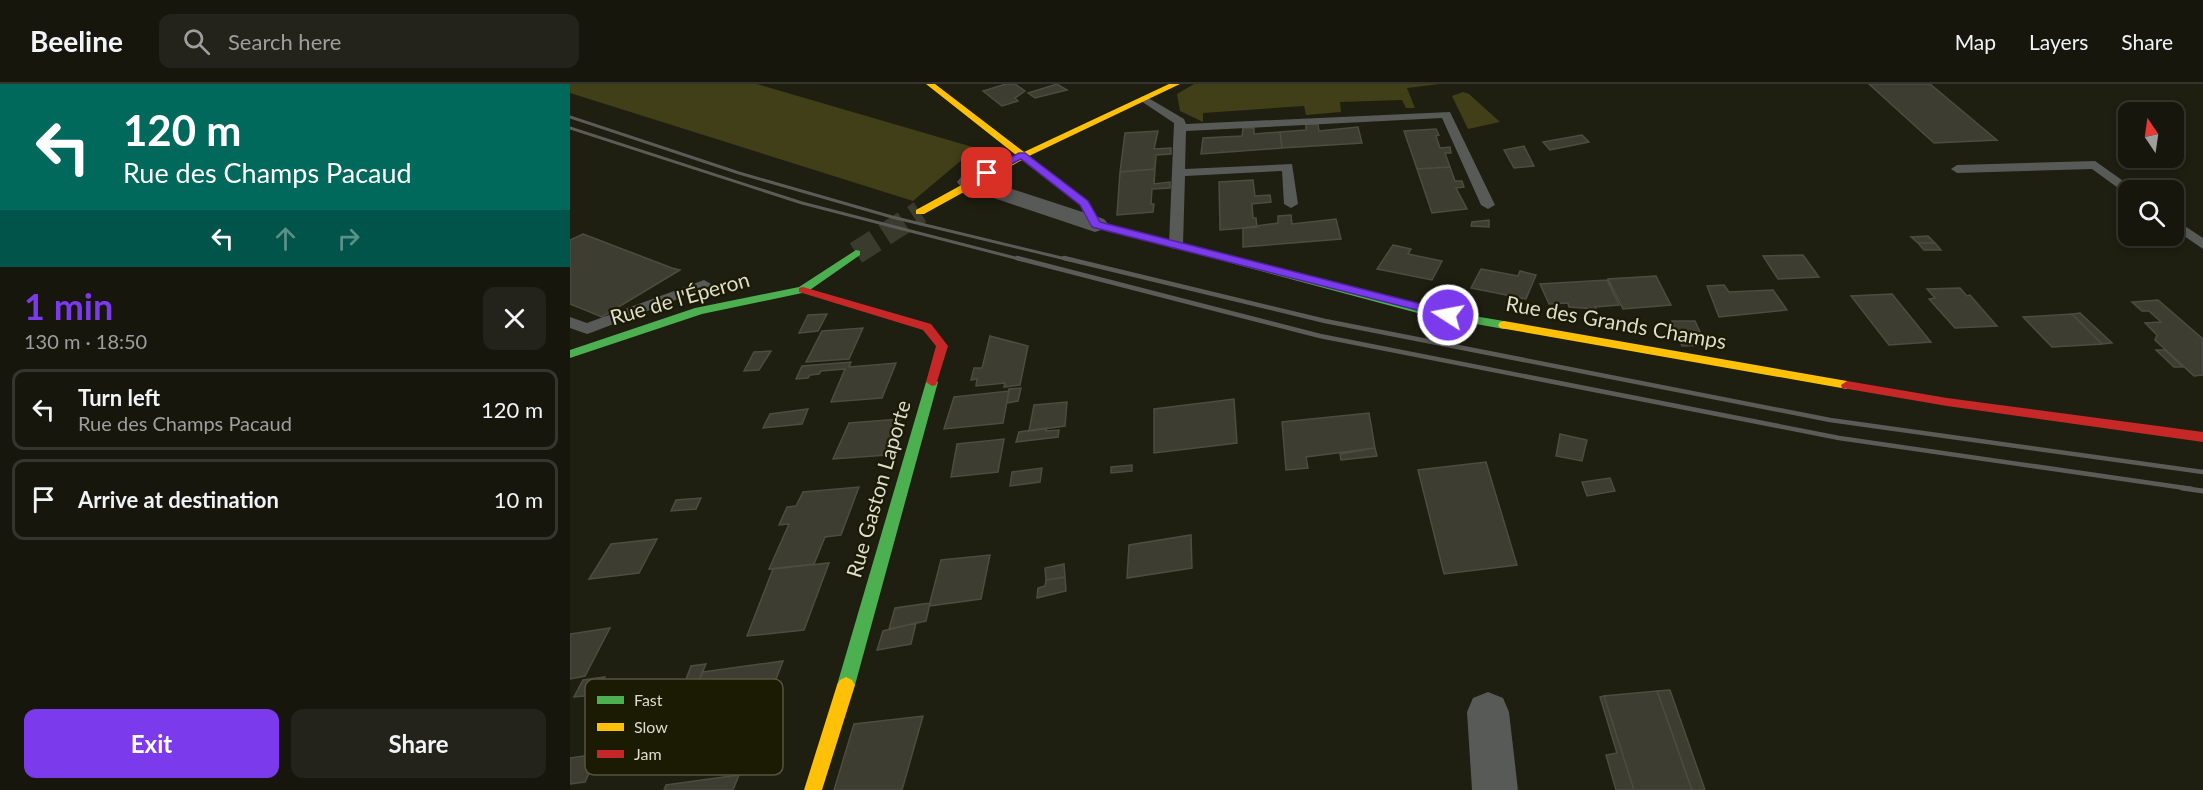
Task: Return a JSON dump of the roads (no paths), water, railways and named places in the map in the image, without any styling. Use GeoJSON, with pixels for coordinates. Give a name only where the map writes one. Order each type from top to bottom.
{"type":"FeatureCollection","features":[{"type":"Feature","properties":{"kind":"street"},"geometry":{"type":"LineString","coordinates":[[930,84],[1084,203],[1095,225]]}},
{"type":"Feature","properties":{"kind":"street"},"geometry":{"type":"LineString","coordinates":[[920,212],[969,182],[1022,155],[1176,84]]}},
{"type":"Feature","properties":{"kind":"street"},"geometry":{"type":"LineString","coordinates":[[969,182],[1095,225]]}},
{"type":"Feature","properties":{"kind":"street","name":"Rue des Grands Champs"},"geometry":{"type":"LineString","coordinates":[[1095,225],[1425,311],[1947,402],[2203,437]]}},
{"type":"Feature","properties":{"kind":"street"},"geometry":{"type":"LineString","coordinates":[[803,290],[856,253]]}},
{"type":"Feature","properties":{"kind":"street","name":"Rue de l'Éperon"},"geometry":{"type":"LineString","coordinates":[[570,354],[699,311],[803,290]]}},
{"type":"Feature","properties":{"kind":"street","name":"Rue Gaston Laporte"},"geometry":{"type":"LineString","coordinates":[[803,290],[927,327],[942,346],[830,740],[813,790]]}},
{"type":"Feature","properties":{"kind":"street"},"geometry":{"type":"LineString","coordinates":[[1488,712],[1495,790]]}},
{"type":"Feature","properties":{"kind":"lane"},"geometry":{"type":"LineString","coordinates":[[1144,99],[1180,122],[1176,245]]}},
{"type":"Feature","properties":{"kind":"lane"},"geometry":{"type":"LineString","coordinates":[[1180,128],[1446,114],[1488,205]]}},
{"type":"Feature","properties":{"kind":"lane"},"geometry":{"type":"LineString","coordinates":[[1957,169],[2095,165],[2118,181]]}},
{"type":"Feature","properties":{"kind":"lane"},"geometry":{"type":"LineString","coordinates":[[1178,173],[1288,167],[1291,204]]}},
{"type":"Feature","properties":{"kind":"lane"},"geometry":{"type":"LineString","coordinates":[[2184,231],[2203,246]]}},
{"type":"Feature","properties":{"kind":"lane"},"geometry":{"type":"LineString","coordinates":[[570,322],[587,329],[704,284]]}},
{"type":"Feature","properties":{"kind":"tunnel"},"geometry":{"type":"LineString","coordinates":[[856,253],[920,212]]}},
{"type":"Feature","properties":{"kind":"railway"},"geometry":{"type":"LineString","coordinates":[[570,117],[739,173],[892,217],[1070,260]]}},
{"type":"Feature","properties":{"kind":"railway"},"geometry":{"type":"LineString","coordinates":[[570,128],[802,203],[1023,260]]}},
{"type":"Feature","properties":{"kind":"railway"},"geometry":{"type":"LineString","coordinates":[[1017,258],[1320,336],[1839,438],[2192,489]]}},
{"type":"Feature","properties":{"kind":"railway"},"geometry":{"type":"LineString","coordinates":[[1064,258],[1325,321],[1830,420],[2203,472]]}},
{"type":"Feature","properties":{"kind":"railway"},"geometry":{"type":"LineString","coordinates":[[2182,488],[2203,491]]}}]}
